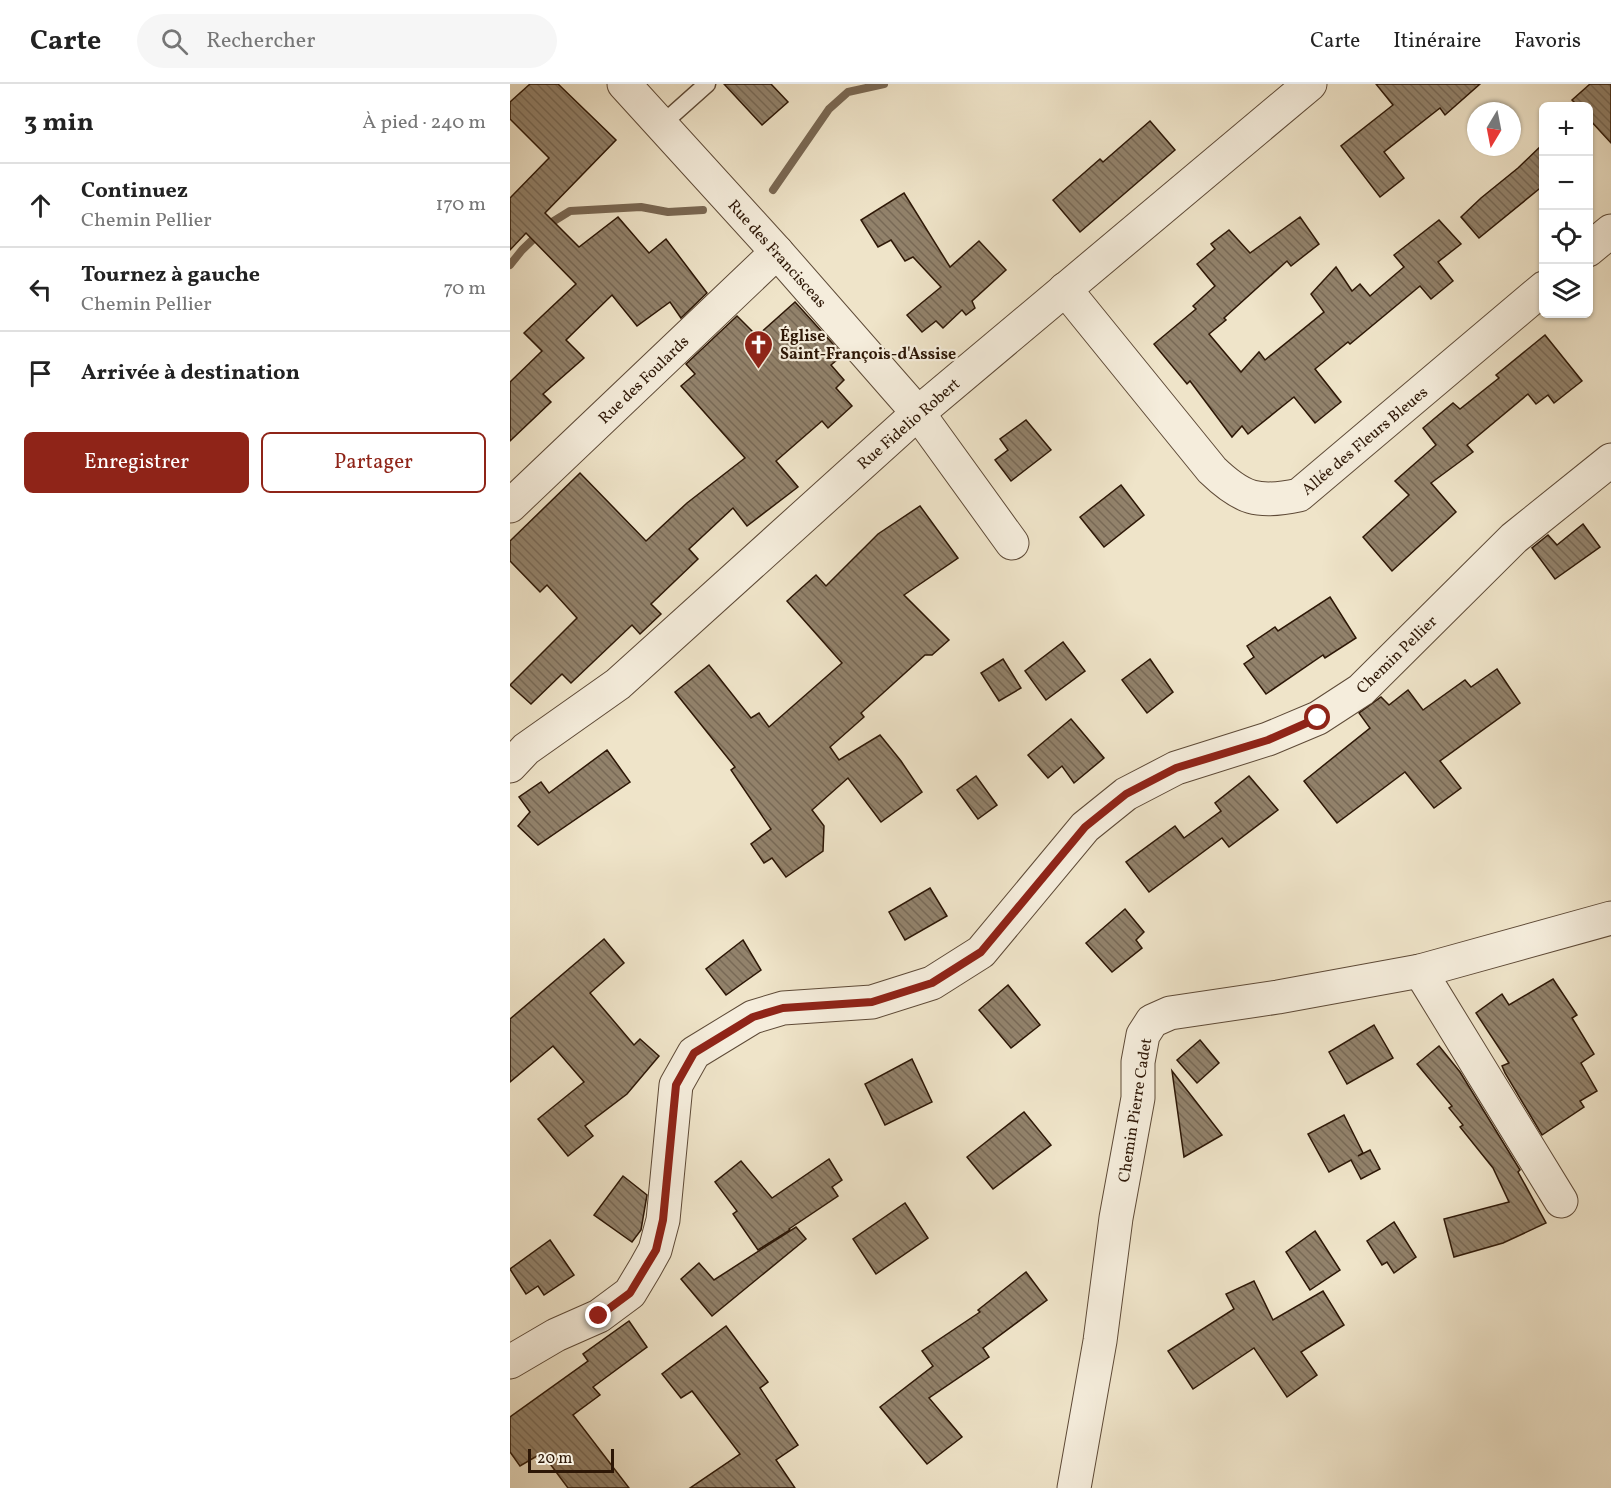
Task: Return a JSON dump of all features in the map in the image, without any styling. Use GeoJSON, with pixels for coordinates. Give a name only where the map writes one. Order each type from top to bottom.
{"type":"FeatureCollection","features":[{"type":"Feature","properties":{"kind":"street","name":"Rue des Francisceas"},"geometry":{"type":"LineString","coordinates":[[624,84],[777,252],[918,413],[1012,543]]}},
{"type":"Feature","properties":{"kind":"street","name":"Rue Fidelio Robert"},"geometry":{"type":"LineString","coordinates":[[510,766],[526,749],[618,684],[918,413],[1310,84]]}},
{"type":"Feature","properties":{"kind":"street"},"geometry":{"type":"LineString","coordinates":[[1593,246],[1611,231]]}},
{"type":"Feature","properties":{"kind":"street","name":"Rue des Foulards"},"geometry":{"type":"LineString","coordinates":[[510,506],[777,252]]}},
{"type":"Feature","properties":{"kind":"street","name":"Allée des Fleurs Bleues"},"geometry":{"type":"LineString","coordinates":[[1065,289],[1212,470],[1229,487],[1253,498],[1276,500],[1299,495],[1539,292]]}},
{"type":"Feature","properties":{"kind":"street","name":"Chemin Pellier"},"geometry":{"type":"LineString","coordinates":[[510,1362],[556,1335],[599,1316],[630,1293],[656,1250],[663,1220],[676,1085],[694,1053],[753,1017],[783,1008],[872,1002],[932,983],[981,952],[1085,827],[1126,794],[1176,768],[1268,740],[1318,718],[1361,690],[1514,538],[1611,460]]}},
{"type":"Feature","properties":{"kind":"street","name":"Chemin Pierre Cadet"},"geometry":{"type":"LineString","coordinates":[[1074,1488],[1101,1341],[1116,1218],[1138,1098],[1138,1062],[1143,1035],[1152,1021],[1170,1013],[1278,997],[1420,971],[1611,918]]}},
{"type":"Feature","properties":{"kind":"street"},"geometry":{"type":"LineString","coordinates":[[1420,971],[1561,1201]]}},
{"type":"Feature","properties":{"kind":"lane"},"geometry":{"type":"LineString","coordinates":[[661,125],[707,84]]}},
{"type":"Feature","properties":{"kind":"building"},"geometry":{"type":"Polygon","coordinates":[[[530,84],[558,84],[616,140],[545,213],[579,247],[618,217],[649,253],[666,239],[707,293],[681,318],[670,302],[637,326],[612,295],[566,340],[584,358],[543,394],[551,402],[510,441],[510,382],[542,351],[524,333],[576,284],[526,233],[510,250],[510,198],[549,158],[510,119],[510,102],[530,84]]]}},
{"type":"Feature","properties":{"kind":"building"},"geometry":{"type":"Polygon","coordinates":[[[724,84],[771,84],[788,102],[762,125],[724,84]]]}},
{"type":"Feature","properties":{"kind":"building"},"geometry":{"type":"Polygon","coordinates":[[[1376,84],[1480,84],[1445,115],[1440,108],[1384,152],[1404,178],[1380,197],[1341,146],[1393,105],[1376,84]]]}},
{"type":"Feature","properties":{"kind":"building"},"geometry":{"type":"Polygon","coordinates":[[[1590,84],[1611,84],[1611,143],[1593,123],[1593,102],[1574,102],[1572,100],[1590,84]]]}},
{"type":"Feature","properties":{"kind":"building"},"geometry":{"type":"Polygon","coordinates":[[[1150,121],[1175,150],[1080,232],[1053,200],[1100,159],[1103,162],[1150,121]]]}},
{"type":"Feature","properties":{"kind":"building"},"geometry":{"type":"Polygon","coordinates":[[[1539,148],[1539,189],[1479,238],[1461,217],[1539,148]]]}},
{"type":"Feature","properties":{"kind":"building"},"geometry":{"type":"Polygon","coordinates":[[[904,193],[950,267],[979,241],[1006,270],[972,301],[975,308],[966,315],[962,310],[943,328],[936,321],[922,332],[907,315],[941,287],[913,257],[905,261],[891,240],[878,247],[861,220],[904,193]]]}},
{"type":"Feature","properties":{"kind":"building"},"geometry":{"type":"Polygon","coordinates":[[[1300,217],[1319,244],[1291,266],[1287,261],[1209,334],[1241,372],[1259,352],[1265,360],[1324,312],[1311,294],[1336,267],[1352,291],[1360,284],[1370,296],[1404,267],[1394,255],[1439,220],[1461,244],[1438,262],[1453,281],[1431,299],[1420,286],[1350,344],[1348,342],[1315,369],[1341,402],[1315,423],[1294,397],[1248,434],[1242,426],[1232,437],[1190,381],[1187,384],[1154,344],[1196,309],[1193,306],[1215,286],[1197,264],[1215,249],[1211,244],[1229,230],[1250,253],[1300,217]]]}},
{"type":"Feature","properties":{"kind":"building"},"geometry":{"type":"Polygon","coordinates":[[[795,302],[843,355],[831,365],[844,380],[836,388],[852,406],[828,428],[822,421],[776,461],[798,487],[747,526],[733,508],[689,549],[698,559],[651,604],[661,614],[640,634],[632,625],[571,683],[562,674],[531,704],[510,685],[577,618],[547,585],[540,592],[510,561],[510,541],[580,473],[646,541],[687,503],[745,458],[681,386],[695,374],[686,364],[737,316],[757,336],[795,302]]]}},
{"type":"Feature","properties":{"kind":"building"},"geometry":{"type":"Polygon","coordinates":[[[1545,335],[1582,381],[1554,403],[1548,395],[1536,404],[1528,394],[1467,445],[1473,452],[1431,483],[1456,512],[1392,571],[1363,537],[1409,495],[1395,481],[1436,445],[1423,428],[1453,403],[1460,409],[1499,378],[1496,375],[1545,335]]]}},
{"type":"Feature","properties":{"kind":"building"},"geometry":{"type":"Polygon","coordinates":[[[1026,420],[1051,450],[1011,481],[995,460],[1008,450],[1000,439],[1026,420]]]}},
{"type":"Feature","properties":{"kind":"building"},"geometry":{"type":"Polygon","coordinates":[[[1121,485],[1144,515],[1104,547],[1080,517],[1121,485]]]}},
{"type":"Feature","properties":{"kind":"building"},"geometry":{"type":"Polygon","coordinates":[[[920,506],[958,558],[904,595],[949,640],[932,655],[925,655],[861,713],[864,717],[830,747],[839,760],[880,735],[922,792],[881,822],[848,778],[812,810],[824,826],[823,851],[786,877],[772,858],[764,863],[751,844],[771,829],[731,770],[735,767],[675,692],[709,665],[751,718],[759,713],[769,727],[842,663],[787,601],[816,575],[826,586],[878,534],[920,506]]]}},
{"type":"Feature","properties":{"kind":"building"},"geometry":{"type":"Polygon","coordinates":[[[1583,524],[1600,547],[1555,579],[1532,548],[1548,535],[1557,545],[1583,524]]]}},
{"type":"Feature","properties":{"kind":"building"},"geometry":{"type":"Polygon","coordinates":[[[1330,597],[1356,638],[1325,658],[1323,655],[1266,694],[1244,664],[1254,657],[1247,646],[1275,627],[1278,631],[1330,597]]]}},
{"type":"Feature","properties":{"kind":"building"},"geometry":{"type":"Polygon","coordinates":[[[1063,642],[1085,671],[1046,700],[1025,671],[1063,642]]]}},
{"type":"Feature","properties":{"kind":"building"},"geometry":{"type":"Polygon","coordinates":[[[1003,659],[1021,688],[999,701],[981,673],[1003,659]]]}},
{"type":"Feature","properties":{"kind":"building"},"geometry":{"type":"Polygon","coordinates":[[[1150,659],[1173,692],[1147,713],[1122,680],[1150,659]]]}},
{"type":"Feature","properties":{"kind":"building"},"geometry":{"type":"Polygon","coordinates":[[[1497,669],[1520,703],[1440,761],[1461,788],[1434,808],[1405,772],[1337,823],[1304,781],[1370,728],[1359,713],[1381,697],[1389,705],[1408,690],[1423,710],[1465,680],[1471,687],[1497,669]]]}},
{"type":"Feature","properties":{"kind":"building"},"geometry":{"type":"Polygon","coordinates":[[[1071,719],[1104,758],[1074,783],[1062,766],[1048,778],[1028,755],[1071,719]]]}},
{"type":"Feature","properties":{"kind":"building"},"geometry":{"type":"Polygon","coordinates":[[[607,750],[630,782],[538,845],[518,826],[530,812],[519,797],[541,782],[549,793],[607,750]]]}},
{"type":"Feature","properties":{"kind":"building"},"geometry":{"type":"Polygon","coordinates":[[[976,776],[997,805],[978,819],[957,790],[976,776]]]}},
{"type":"Feature","properties":{"kind":"building"},"geometry":{"type":"Polygon","coordinates":[[[1249,776],[1278,810],[1229,847],[1222,838],[1149,892],[1126,862],[1175,826],[1184,838],[1221,811],[1215,803],[1249,776]]]}},
{"type":"Feature","properties":{"kind":"building"},"geometry":{"type":"Polygon","coordinates":[[[930,888],[947,916],[905,940],[889,912],[930,888]]]}},
{"type":"Feature","properties":{"kind":"building"},"geometry":{"type":"Polygon","coordinates":[[[1125,909],[1144,932],[1136,940],[1142,948],[1112,972],[1086,943],[1125,909]]]}},
{"type":"Feature","properties":{"kind":"building"},"geometry":{"type":"Polygon","coordinates":[[[604,939],[624,963],[590,993],[634,1045],[640,1039],[659,1056],[627,1094],[585,1126],[593,1136],[568,1156],[538,1119],[584,1082],[553,1046],[510,1082],[510,1019],[604,939]]]}},
{"type":"Feature","properties":{"kind":"building"},"geometry":{"type":"Polygon","coordinates":[[[743,940],[761,970],[726,995],[706,969],[743,940]]]}},
{"type":"Feature","properties":{"kind":"building"},"geometry":{"type":"Polygon","coordinates":[[[1553,979],[1577,1015],[1572,1018],[1594,1054],[1581,1063],[1597,1091],[1580,1101],[1584,1107],[1542,1135],[1505,1073],[1502,1066],[1509,1063],[1476,1013],[1502,994],[1509,1005],[1553,979]]]}},
{"type":"Feature","properties":{"kind":"building"},"geometry":{"type":"Polygon","coordinates":[[[1008,985],[1040,1025],[1011,1048],[979,1010],[1008,985]]]}},
{"type":"Feature","properties":{"kind":"building"},"geometry":{"type":"Polygon","coordinates":[[[1374,1025],[1393,1058],[1347,1084],[1329,1052],[1374,1025]]]}},
{"type":"Feature","properties":{"kind":"building"},"geometry":{"type":"Polygon","coordinates":[[[1200,1040],[1219,1063],[1197,1083],[1177,1060],[1200,1040]]]}},
{"type":"Feature","properties":{"kind":"building"},"geometry":{"type":"Polygon","coordinates":[[[1439,1046],[1460,1072],[1520,1170],[1518,1172],[1546,1223],[1503,1243],[1454,1257],[1444,1219],[1509,1202],[1493,1168],[1460,1127],[1463,1125],[1449,1108],[1452,1106],[1417,1064],[1439,1046]]]}},
{"type":"Feature","properties":{"kind":"building"},"geometry":{"type":"Polygon","coordinates":[[[912,1059],[932,1102],[885,1125],[865,1084],[912,1059]]]}},
{"type":"Feature","properties":{"kind":"building"},"geometry":{"type":"Polygon","coordinates":[[[1172,1071],[1222,1135],[1184,1157],[1172,1071]]]}},
{"type":"Feature","properties":{"kind":"building"},"geometry":{"type":"Polygon","coordinates":[[[1024,1112],[1051,1145],[993,1189],[967,1157],[1024,1112]]]}},
{"type":"Feature","properties":{"kind":"building"},"geometry":{"type":"Polygon","coordinates":[[[1344,1115],[1363,1153],[1358,1156],[1370,1150],[1380,1169],[1361,1179],[1351,1160],[1329,1172],[1308,1134],[1344,1115]]]}},
{"type":"Feature","properties":{"kind":"building"},"geometry":{"type":"Polygon","coordinates":[[[829,1159],[842,1180],[832,1187],[838,1196],[758,1250],[733,1214],[737,1211],[715,1182],[741,1161],[772,1198],[829,1159]]]}},
{"type":"Feature","properties":{"kind":"building"},"geometry":{"type":"Polygon","coordinates":[[[623,1176],[647,1195],[641,1230],[632,1242],[594,1215],[623,1176]]]}},
{"type":"Feature","properties":{"kind":"building"},"geometry":{"type":"Polygon","coordinates":[[[905,1203],[928,1238],[876,1274],[853,1239],[905,1203]]]}},
{"type":"Feature","properties":{"kind":"building"},"geometry":{"type":"Polygon","coordinates":[[[1394,1222],[1416,1257],[1394,1273],[1387,1262],[1382,1265],[1367,1241],[1394,1222]]]}},
{"type":"Feature","properties":{"kind":"building"},"geometry":{"type":"Polygon","coordinates":[[[796,1227],[806,1239],[712,1316],[681,1279],[699,1263],[714,1280],[796,1227]]]}},
{"type":"Feature","properties":{"kind":"building"},"geometry":{"type":"Polygon","coordinates":[[[1315,1231],[1340,1270],[1310,1290],[1286,1252],[1315,1231]]]}},
{"type":"Feature","properties":{"kind":"building"},"geometry":{"type":"Polygon","coordinates":[[[550,1240],[574,1275],[544,1295],[538,1286],[526,1294],[510,1269],[550,1240]]]}},
{"type":"Feature","properties":{"kind":"building"},"geometry":{"type":"Polygon","coordinates":[[[1026,1272],[1047,1300],[983,1348],[989,1357],[929,1398],[962,1437],[927,1464],[880,1407],[933,1366],[922,1351],[980,1312],[978,1310],[1026,1272]]]}},
{"type":"Feature","properties":{"kind":"building"},"geometry":{"type":"Polygon","coordinates":[[[1254,1281],[1273,1320],[1323,1291],[1344,1325],[1301,1352],[1317,1375],[1287,1397],[1254,1348],[1193,1389],[1168,1351],[1234,1309],[1226,1294],[1254,1281]]]}},
{"type":"Feature","properties":{"kind":"building"},"geometry":{"type":"Polygon","coordinates":[[[629,1321],[647,1347],[593,1387],[600,1395],[573,1415],[629,1488],[568,1488],[542,1453],[520,1466],[510,1452],[510,1417],[588,1361],[583,1354],[629,1321]]]}},
{"type":"Feature","properties":{"kind":"building"},"geometry":{"type":"Polygon","coordinates":[[[726,1326],[768,1382],[760,1388],[798,1445],[776,1460],[795,1488],[690,1488],[740,1454],[692,1391],[681,1398],[662,1374],[726,1326]]]}},
{"type":"Feature","properties":{"kind":"waterway"},"geometry":{"type":"LineString","coordinates":[[773,190],[829,109],[848,92],[884,84]]}},
{"type":"Feature","properties":{"kind":"waterway"},"geometry":{"type":"LineString","coordinates":[[510,265],[549,224],[570,211],[641,207],[668,212],[703,210]]}},
{"type":"Feature","properties":{"kind":"place","name":"Église Saint-François-d'Assise"},"geometry":{"type":"Point","coordinates":[759,370]}},
{"type":"Feature","properties":{"kind":"route"},"geometry":{"type":"LineString","coordinates":[[599,1316],[630,1293],[656,1250],[663,1220],[676,1085],[694,1053],[753,1017],[783,1008],[872,1002],[932,983],[981,952],[1085,827],[1126,794],[1176,768],[1268,740],[1318,718]]}}]}
